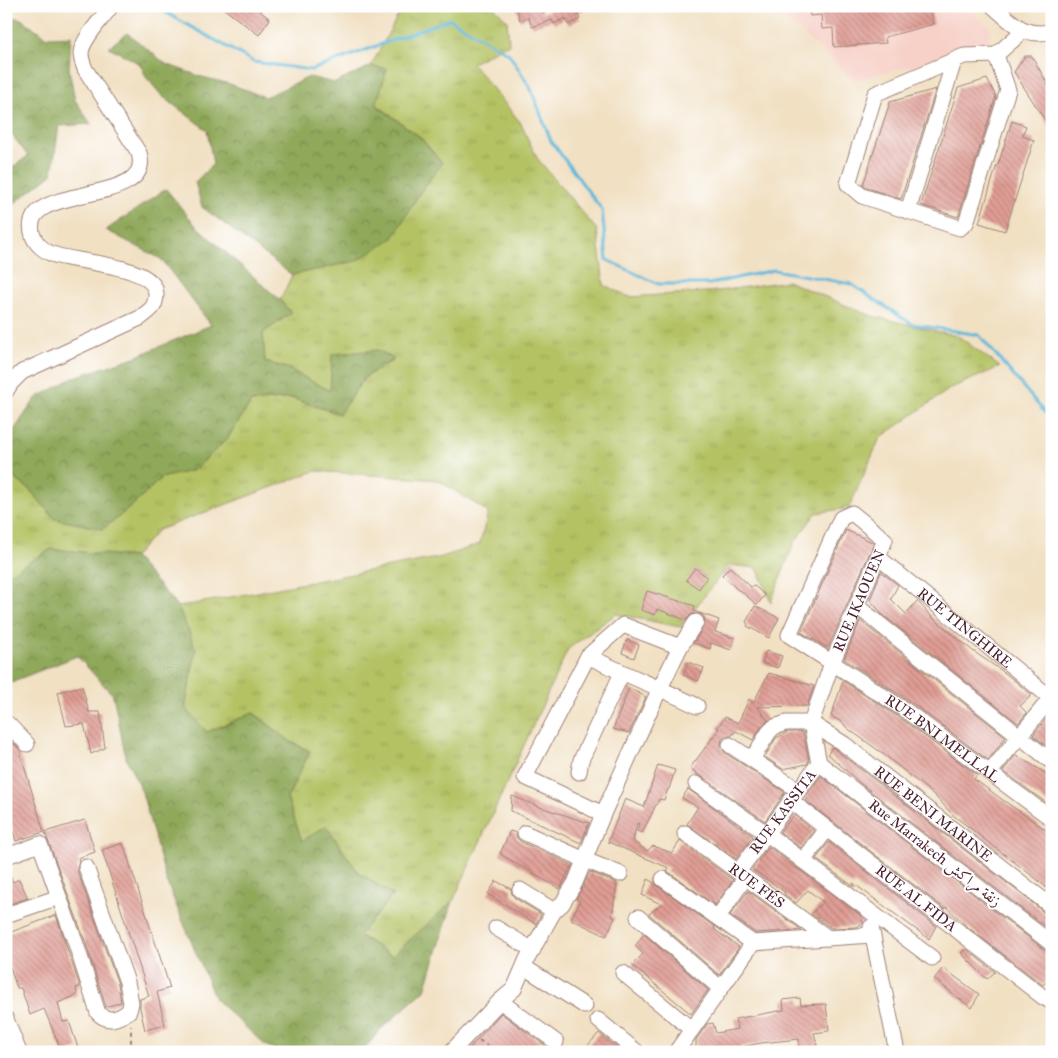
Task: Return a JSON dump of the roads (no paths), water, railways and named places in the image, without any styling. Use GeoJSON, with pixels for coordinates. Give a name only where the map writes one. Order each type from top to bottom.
{"type":"FeatureCollection","features":[{"type":"Feature","properties":{"kind":"street"},"geometry":{"type":"LineString","coordinates":[[6,391],[22,372],[140,318],[152,307],[156,299],[154,284],[146,277],[126,270],[50,253],[36,242],[33,235],[32,224],[41,208],[53,203],[118,186],[134,178],[141,167],[139,153],[85,69],[82,61],[83,44],[111,6]]}},
{"type":"Feature","properties":{"kind":"street"},"geometry":{"type":"LineString","coordinates":[[993,6],[1023,30],[1038,34],[1052,31]]}},
{"type":"Feature","properties":{"kind":"street"},"geometry":{"type":"LineString","coordinates":[[996,55],[1008,90],[966,223],[960,228],[862,196],[848,184],[875,94],[964,56],[996,55],[1023,30]]}},
{"type":"Feature","properties":{"kind":"street"},"geometry":{"type":"LineString","coordinates":[[908,211],[954,61]]}},
{"type":"Feature","properties":{"kind":"street","name":"RUE BNI MELLAL"},"geometry":{"type":"LineString","coordinates":[[886,540],[852,513],[841,518],[789,635],[905,710],[1052,819]]}},
{"type":"Feature","properties":{"kind":"street","name":"RUE IKAOUEN"},"geometry":{"type":"LineString","coordinates":[[832,662],[886,540]]}},
{"type":"Feature","properties":{"kind":"street","name":"RUE TINGHIRE"},"geometry":{"type":"LineString","coordinates":[[878,557],[1051,699]]}},
{"type":"Feature","properties":{"kind":"street"},"geometry":{"type":"LineString","coordinates":[[857,606],[1052,762]]}},
{"type":"Feature","properties":{"kind":"street"},"geometry":{"type":"LineString","coordinates":[[460,1042],[514,988],[554,911],[562,904],[572,888],[660,688],[680,647],[696,622]]}},
{"type":"Feature","properties":{"kind":"street"},"geometry":{"type":"LineString","coordinates":[[603,814],[526,777],[588,656],[623,625],[680,647]]}},
{"type":"Feature","properties":{"kind":"street"},"geometry":{"type":"LineString","coordinates":[[588,656],[697,706]]}},
{"type":"Feature","properties":{"kind":"street"},"geometry":{"type":"LineString","coordinates":[[752,760],[774,727],[786,723],[811,723],[832,662]]}},
{"type":"Feature","properties":{"kind":"street"},"geometry":{"type":"LineString","coordinates":[[579,772],[581,760],[622,673]]}},
{"type":"Feature","properties":{"kind":"street"},"geometry":{"type":"LineString","coordinates":[[990,772],[1051,699]]}},
{"type":"Feature","properties":{"kind":"street","name":"RUE KASSITA"},"geometry":{"type":"LineString","coordinates":[[718,918],[766,833],[819,763],[811,723]]}},
{"type":"Feature","properties":{"kind":"street","name":"RUE BENI MARINE"},"geometry":{"type":"LineString","coordinates":[[811,723],[844,744],[1052,907]]}},
{"type":"Feature","properties":{"kind":"street"},"geometry":{"type":"LineString","coordinates":[[6,724],[27,744]]}},
{"type":"Feature","properties":{"kind":"street","name":"RUE AL FIDA"},"geometry":{"type":"LineString","coordinates":[[730,745],[752,760],[794,795],[827,829],[1049,995]]}},
{"type":"Feature","properties":{"kind":"street","name":"Rue Marrakech زنقة مراكش"},"geometry":{"type":"LineString","coordinates":[[819,763],[1052,944]]}},
{"type":"Feature","properties":{"kind":"street"},"geometry":{"type":"LineString","coordinates":[[696,784],[766,833],[932,958]]}},
{"type":"Feature","properties":{"kind":"street"},"geometry":{"type":"LineString","coordinates":[[803,861],[827,829]]}},
{"type":"Feature","properties":{"kind":"street","name":"RUE FÉS"},"geometry":{"type":"LineString","coordinates":[[686,832],[828,938]]}},
{"type":"Feature","properties":{"kind":"street"},"geometry":{"type":"LineString","coordinates":[[525,833],[620,874]]}},
{"type":"Feature","properties":{"kind":"street"},"geometry":{"type":"LineString","coordinates":[[6,855],[40,844],[76,944],[98,1013],[104,1019],[111,1019],[122,1016],[129,1011],[131,1002],[127,982],[86,867]]}},
{"type":"Feature","properties":{"kind":"street"},"geometry":{"type":"LineString","coordinates":[[663,878],[754,943],[872,936]]}},
{"type":"Feature","properties":{"kind":"street"},"geometry":{"type":"LineString","coordinates":[[520,890],[554,911]]}},
{"type":"Feature","properties":{"kind":"street"},"geometry":{"type":"LineString","coordinates":[[6,915],[59,897]]}},
{"type":"Feature","properties":{"kind":"street"},"geometry":{"type":"LineString","coordinates":[[867,909],[897,1052]]}},
{"type":"Feature","properties":{"kind":"street"},"geometry":{"type":"LineString","coordinates":[[638,917],[720,988]]}},
{"type":"Feature","properties":{"kind":"street"},"geometry":{"type":"LineString","coordinates":[[496,928],[533,950]]}},
{"type":"Feature","properties":{"kind":"street"},"geometry":{"type":"LineString","coordinates":[[676,1052],[754,943]]}},
{"type":"Feature","properties":{"kind":"street"},"geometry":{"type":"LineString","coordinates":[[524,967],[585,1006]]}},
{"type":"Feature","properties":{"kind":"street"},"geometry":{"type":"LineString","coordinates":[[623,973],[691,1029]]}},
{"type":"Feature","properties":{"kind":"street"},"geometry":{"type":"LineString","coordinates":[[500,1001],[556,1042]]}},
{"type":"Feature","properties":{"kind":"street"},"geometry":{"type":"LineString","coordinates":[[6,1018],[19,1052]]}},
{"type":"Feature","properties":{"kind":"street"},"geometry":{"type":"LineString","coordinates":[[598,1020],[637,1052]]}},
{"type":"Feature","properties":{"kind":"waterway"},"geometry":{"type":"LineString","coordinates":[[154,6],[254,62],[311,70],[450,19],[509,54],[530,87],[551,141],[602,210],[607,260],[658,284],[709,284],[774,270],[851,284],[912,324],[979,335],[1052,421]]}}]}
